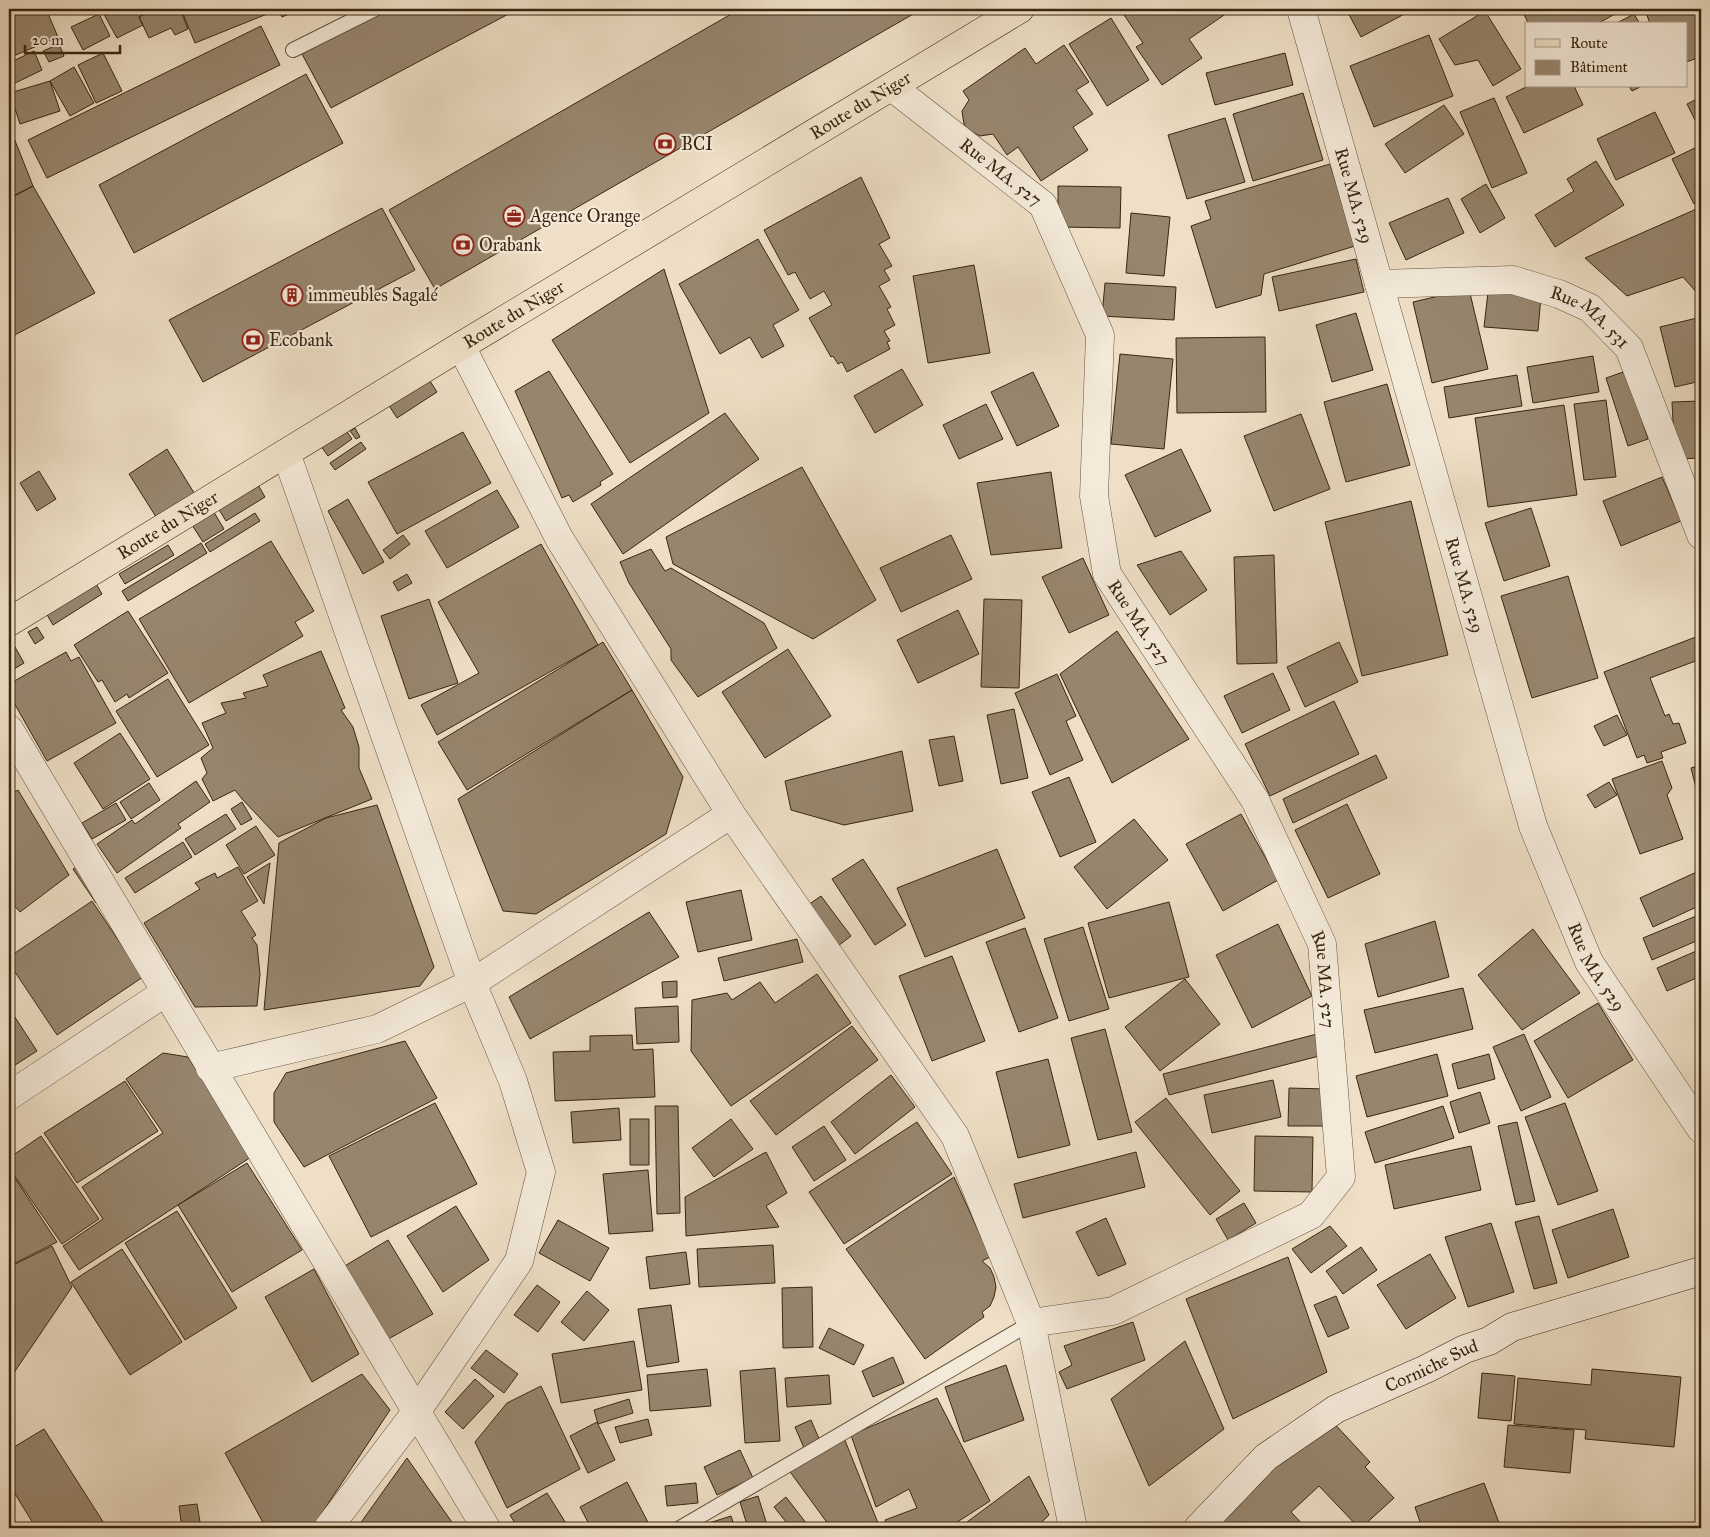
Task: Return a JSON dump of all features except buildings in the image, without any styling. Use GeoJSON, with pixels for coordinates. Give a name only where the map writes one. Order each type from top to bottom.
{"type":"FeatureCollection","features":[{"type":"Feature","properties":{"kind":"main road","name":"Route du Niger"},"geometry":{"type":"LineString","coordinates":[[9,622],[461,346],[1020,9]]}},
{"type":"Feature","properties":{"kind":"street","name":"Rue MA. 529"},"geometry":{"type":"LineString","coordinates":[[1301,9],[1533,826],[1588,962],[1701,1129]]}},
{"type":"Feature","properties":{"kind":"street","name":"Rue MA. 527"},"geometry":{"type":"LineString","coordinates":[[892,87],[1043,205],[1100,335],[1094,496],[1107,574],[1256,800],[1322,944],[1341,1177],[1311,1215],[1113,1311],[1031,1323]]}},
{"type":"Feature","properties":{"kind":"street","name":"Rue MA. 531"},"geometry":{"type":"LineString","coordinates":[[1379,284],[1513,280],[1559,294],[1590,308],[1629,348],[1701,535]]}},
{"type":"Feature","properties":{"kind":"street"},"geometry":{"type":"LineString","coordinates":[[461,346],[559,538],[731,814],[955,1136],[1031,1323],[1072,1528]]}},
{"type":"Feature","properties":{"kind":"street"},"geometry":{"type":"LineString","coordinates":[[286,453],[472,983],[513,1081],[541,1172],[519,1261],[417,1411],[328,1528]]}},
{"type":"Feature","properties":{"kind":"street"},"geometry":{"type":"LineString","coordinates":[[9,729],[486,1528]]}},
{"type":"Feature","properties":{"kind":"street"},"geometry":{"type":"LineString","coordinates":[[210,1068],[376,1029],[472,983],[731,814]]}},
{"type":"Feature","properties":{"kind":"street"},"geometry":{"type":"LineString","coordinates":[[9,1096],[166,992]]}},
{"type":"Feature","properties":{"kind":"street","name":"Corniche Sud"},"geometry":{"type":"LineString","coordinates":[[1198,1528],[1266,1457],[1336,1409],[1426,1369],[1465,1349],[1489,1341],[1512,1327],[1701,1271]]}},
{"type":"Feature","properties":{"kind":"lane"},"geometry":{"type":"LineString","coordinates":[[293,50],[375,9]]}},
{"type":"Feature","properties":{"kind":"lane"},"geometry":{"type":"LineString","coordinates":[[680,1528],[1031,1323]]}},
{"type":"Feature","properties":{"kind":"place","name":"BCI"},"geometry":{"type":"Point","coordinates":[665,144]}},
{"type":"Feature","properties":{"kind":"place","name":"Agence Orange"},"geometry":{"type":"Point","coordinates":[514,216]}},
{"type":"Feature","properties":{"kind":"place","name":"Orabank"},"geometry":{"type":"Point","coordinates":[463,245]}},
{"type":"Feature","properties":{"kind":"place","name":"immeubles Sagalé"},"geometry":{"type":"Point","coordinates":[292,295]}},
{"type":"Feature","properties":{"kind":"place","name":"Ecobank"},"geometry":{"type":"Point","coordinates":[253,340]}}]}
